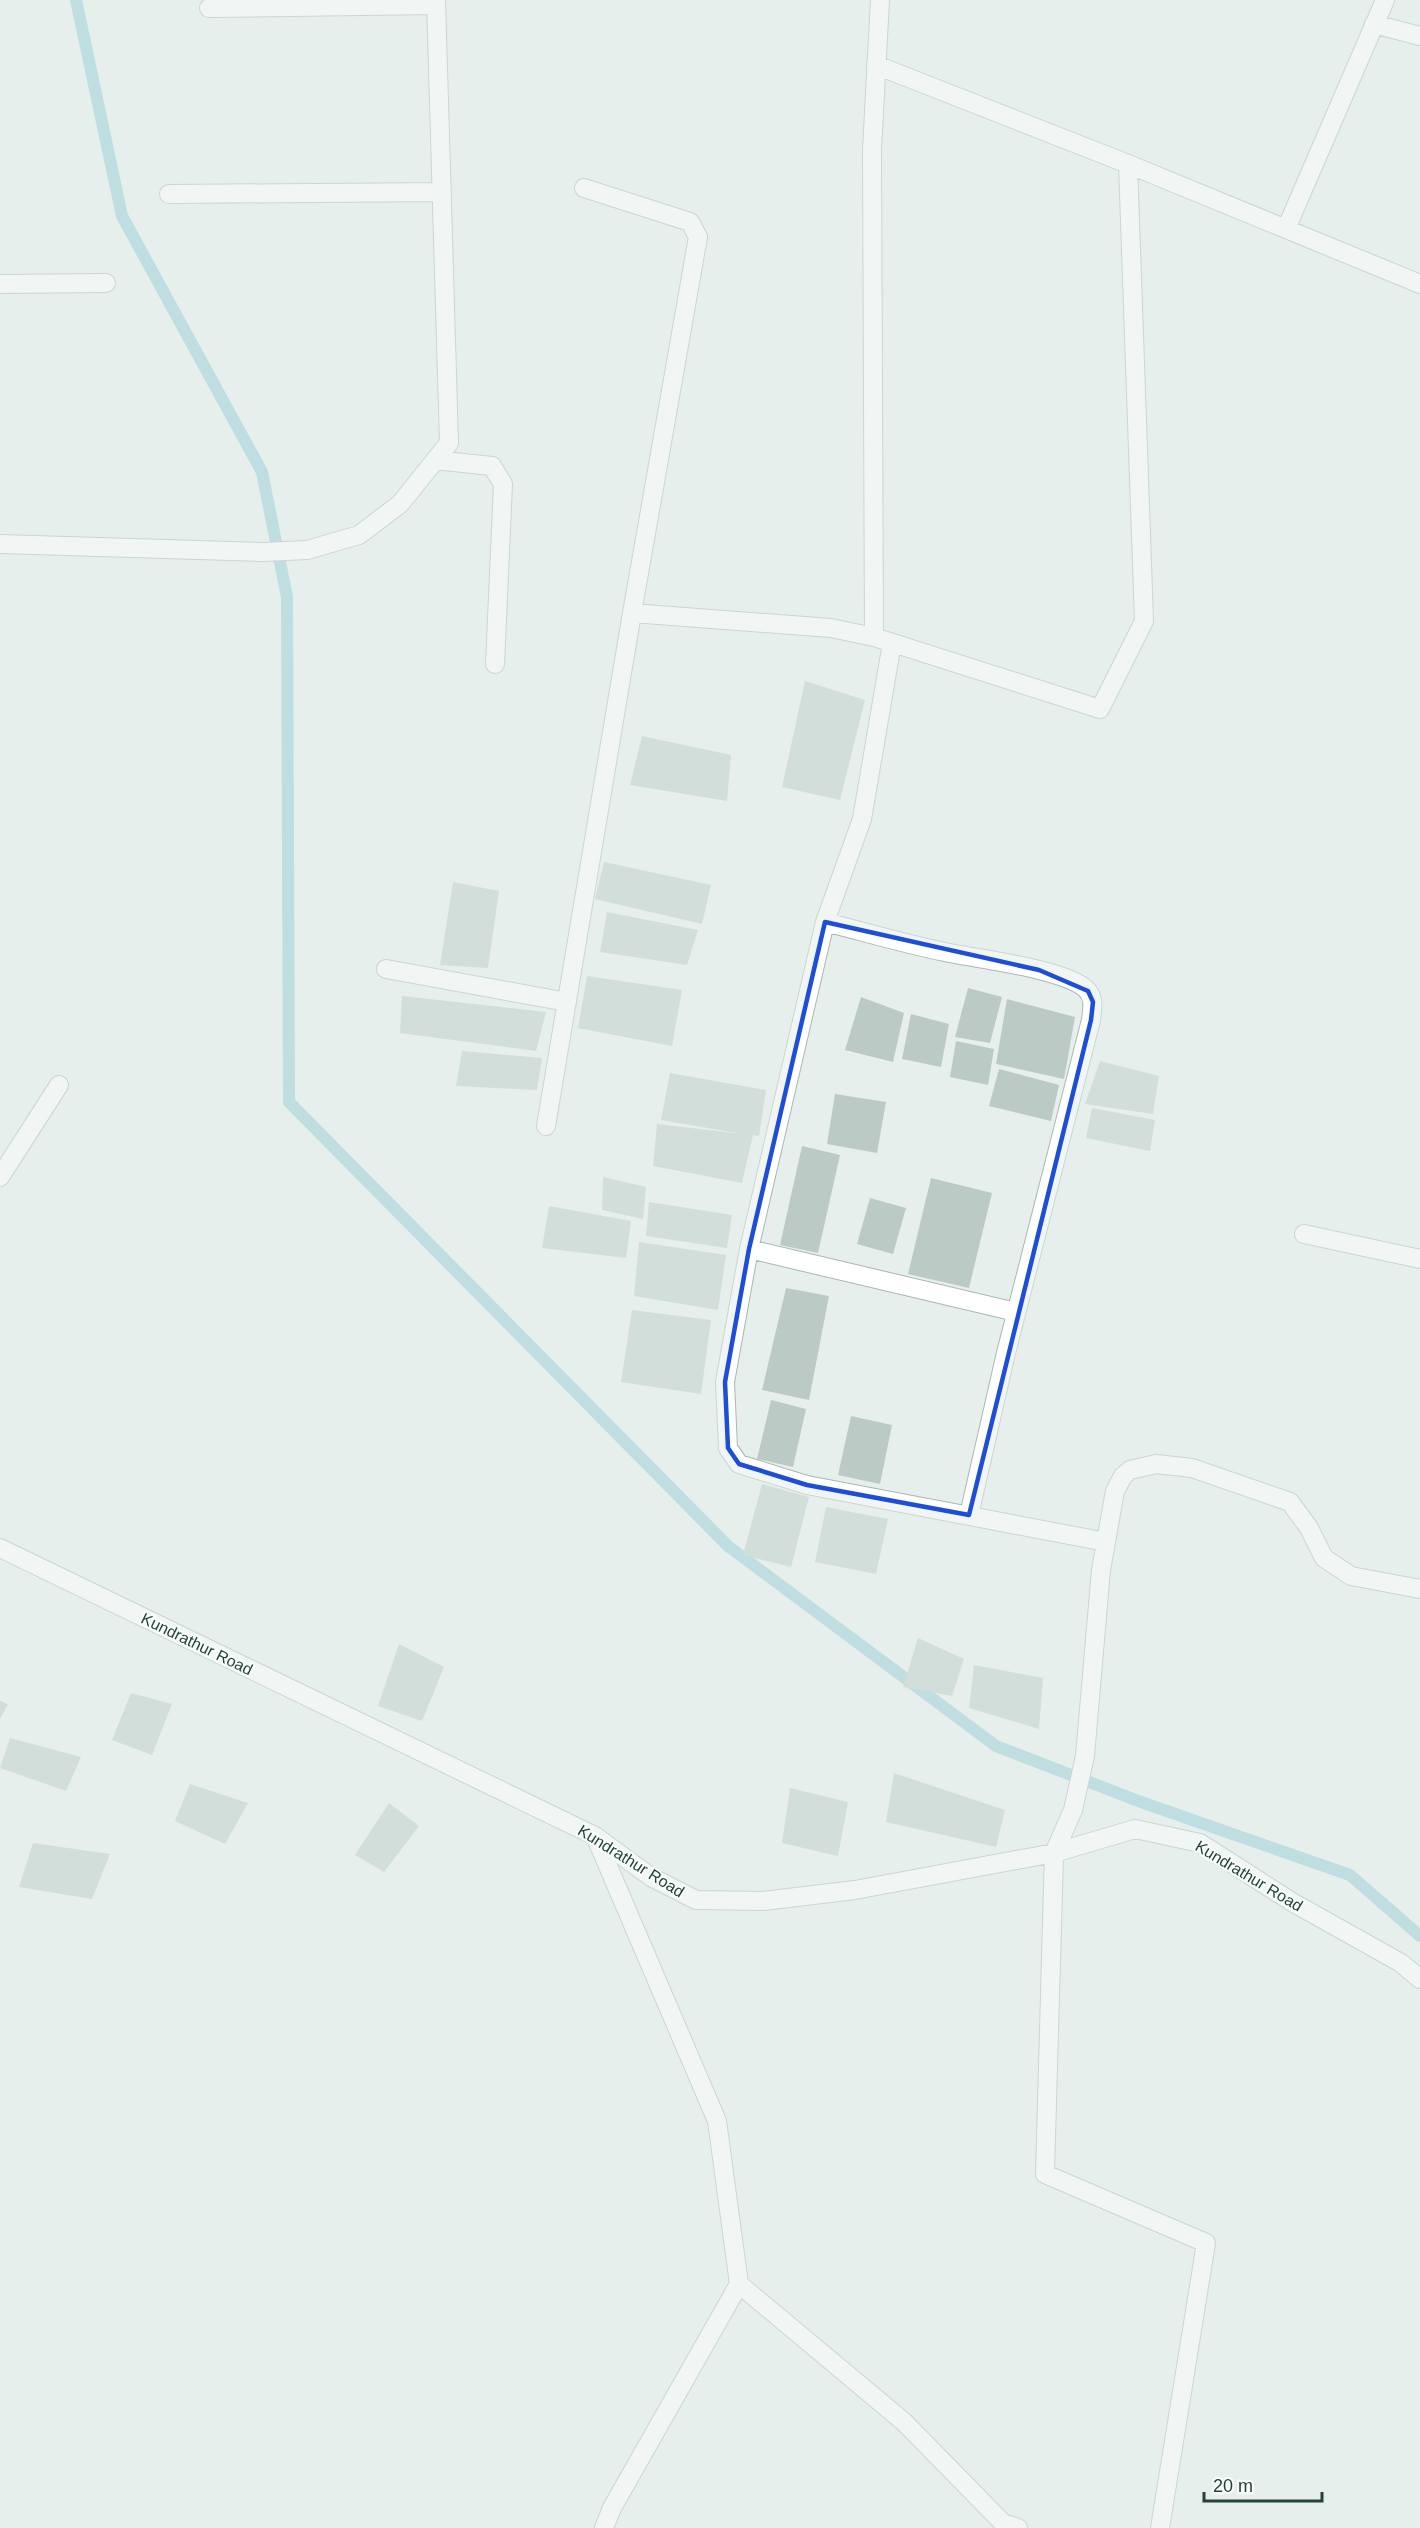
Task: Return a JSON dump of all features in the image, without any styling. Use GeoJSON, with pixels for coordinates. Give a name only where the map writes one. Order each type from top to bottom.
{"type":"FeatureCollection","features":[{"type":"Feature","properties":{"kind":"street"},"geometry":{"type":"LineString","coordinates":[[874,637],[872,150],[878,0]]}},
{"type":"Feature","properties":{"kind":"street"},"geometry":{"type":"LineString","coordinates":[[1286,229],[1385,0]]}},
{"type":"Feature","properties":{"kind":"street"},"geometry":{"type":"LineString","coordinates":[[0,544],[264,552],[307,550],[359,535],[400,504],[449,443],[436,2],[209,8]]}},
{"type":"Feature","properties":{"kind":"street"},"geometry":{"type":"LineString","coordinates":[[1374,24],[1420,36]]}},
{"type":"Feature","properties":{"kind":"street"},"geometry":{"type":"LineString","coordinates":[[876,64],[1420,284]]}},
{"type":"Feature","properties":{"kind":"street"},"geometry":{"type":"LineString","coordinates":[[632,612],[831,628],[874,637],[1100,709],[1144,621],[1128,164]]}},
{"type":"Feature","properties":{"kind":"street"},"geometry":{"type":"LineString","coordinates":[[546,1126],[632,612],[698,237],[690,222],[584,188]]}},
{"type":"Feature","properties":{"kind":"street"},"geometry":{"type":"LineString","coordinates":[[169,194],[442,192]]}},
{"type":"Feature","properties":{"kind":"street"},"geometry":{"type":"LineString","coordinates":[[0,284],[106,283]]}},
{"type":"Feature","properties":{"kind":"street"},"geometry":{"type":"LineString","coordinates":[[435,460],[492,466],[503,484],[495,664]]}},
{"type":"Feature","properties":{"kind":"street"},"geometry":{"type":"LineString","coordinates":[[892,643],[862,819],[825,922],[749,1249],[725,1382],[728,1449],[739,1464],[807,1485],[1106,1542]]}},
{"type":"Feature","properties":{"kind":"street"},"geometry":{"type":"LineString","coordinates":[[825,922],[944,952],[1039,970],[1077,982],[1088,991],[1093,1002],[1091,1020],[1016,1312],[969,1515]]}},
{"type":"Feature","properties":{"kind":"street"},"geometry":{"type":"LineString","coordinates":[[386,969],[567,1002]]}},
{"type":"Feature","properties":{"kind":"street"},"geometry":{"type":"LineString","coordinates":[[0,1177],[59,1084]]}},
{"type":"Feature","properties":{"kind":"street"},"geometry":{"type":"LineString","coordinates":[[1304,1234],[1420,1259]]}},
{"type":"Feature","properties":{"kind":"street"},"geometry":{"type":"LineString","coordinates":[[749,1249],[1016,1312]]}},
{"type":"Feature","properties":{"kind":"street"},"geometry":{"type":"LineString","coordinates":[[1160,2528],[1206,2243],[1045,2175],[1054,1853],[1073,1810],[1085,1756],[1101,1570],[1115,1491],[1123,1476],[1130,1470],[1156,1464],[1192,1468],[1290,1502],[1309,1528],[1324,1558],[1351,1576],[1420,1589]]}},
{"type":"Feature","properties":{"kind":"street","name":"Kundrathur Road"},"geometry":{"type":"LineString","coordinates":[[0,1548],[595,1836],[651,1877],[696,1900],[763,1902],[855,1890],[1054,1853],[1135,1829],[1200,1843],[1292,1902],[1401,1963],[1420,1979]]}},
{"type":"Feature","properties":{"kind":"street"},"geometry":{"type":"LineString","coordinates":[[595,1836],[717,2121],[739,2284],[612,2508],[604,2528]]}},
{"type":"Feature","properties":{"kind":"street"},"geometry":{"type":"LineString","coordinates":[[739,2284],[904,2422],[1003,2523],[1018,2528]]}},
{"type":"Feature","properties":{"kind":"highlighted area"},"geometry":{"type":"Polygon","coordinates":[[[825,922],[1039,970],[1088,991],[1093,1002],[1091,1020],[969,1515],[807,1485],[739,1464],[728,1448],[725,1382],[749,1249],[825,922]]]}},
{"type":"Feature","properties":{"kind":"building"},"geometry":{"type":"Polygon","coordinates":[[[805,681],[865,700],[840,800],[782,787],[805,681]]]}},
{"type":"Feature","properties":{"kind":"building"},"geometry":{"type":"Polygon","coordinates":[[[642,736],[731,755],[727,801],[630,785],[642,736]]]}},
{"type":"Feature","properties":{"kind":"building"},"geometry":{"type":"Polygon","coordinates":[[[604,862],[711,885],[702,924],[595,899],[604,862]]]}},
{"type":"Feature","properties":{"kind":"building"},"geometry":{"type":"Polygon","coordinates":[[[453,882],[499,891],[488,968],[440,965],[453,882]]]}},
{"type":"Feature","properties":{"kind":"building"},"geometry":{"type":"Polygon","coordinates":[[[607,912],[698,930],[687,965],[600,952],[607,912]]]}},
{"type":"Feature","properties":{"kind":"building"},"geometry":{"type":"Polygon","coordinates":[[[587,976],[682,990],[672,1046],[578,1028],[587,976]]]}},
{"type":"Feature","properties":{"kind":"building"},"geometry":{"type":"Polygon","coordinates":[[[968,988],[1002,997],[990,1043],[955,1037],[968,988]]]}},
{"type":"Feature","properties":{"kind":"building"},"geometry":{"type":"Polygon","coordinates":[[[402,996],[546,1012],[536,1051],[400,1033],[402,996]]]}},
{"type":"Feature","properties":{"kind":"building"},"geometry":{"type":"Polygon","coordinates":[[[861,997],[904,1013],[893,1062],[845,1050],[861,997]]]}},
{"type":"Feature","properties":{"kind":"building"},"geometry":{"type":"Polygon","coordinates":[[[1007,999],[1075,1017],[1064,1079],[996,1064],[1007,999]]]}},
{"type":"Feature","properties":{"kind":"building"},"geometry":{"type":"Polygon","coordinates":[[[911,1014],[949,1024],[941,1067],[902,1059],[911,1014]]]}},
{"type":"Feature","properties":{"kind":"building"},"geometry":{"type":"Polygon","coordinates":[[[956,1041],[994,1049],[988,1085],[950,1077],[956,1041]]]}},
{"type":"Feature","properties":{"kind":"building"},"geometry":{"type":"Polygon","coordinates":[[[462,1051],[542,1058],[537,1090],[456,1086],[462,1051]]]}},
{"type":"Feature","properties":{"kind":"building"},"geometry":{"type":"Polygon","coordinates":[[[1100,1061],[1159,1076],[1153,1114],[1085,1104],[1100,1061]]]}},
{"type":"Feature","properties":{"kind":"building"},"geometry":{"type":"Polygon","coordinates":[[[999,1069],[1059,1085],[1051,1121],[989,1106],[999,1069]]]}},
{"type":"Feature","properties":{"kind":"building"},"geometry":{"type":"Polygon","coordinates":[[[670,1073],[766,1090],[759,1136],[753,1135],[742,1183],[653,1166],[657,1124],[743,1134],[661,1120],[670,1073]]]}},
{"type":"Feature","properties":{"kind":"building"},"geometry":{"type":"Polygon","coordinates":[[[835,1094],[886,1102],[877,1153],[827,1144],[835,1094]]]}},
{"type":"Feature","properties":{"kind":"building"},"geometry":{"type":"Polygon","coordinates":[[[1092,1108],[1155,1120],[1150,1151],[1086,1138],[1092,1108]]]}},
{"type":"Feature","properties":{"kind":"building"},"geometry":{"type":"Polygon","coordinates":[[[802,1146],[840,1155],[818,1253],[780,1245],[802,1146]]]}},
{"type":"Feature","properties":{"kind":"building"},"geometry":{"type":"Polygon","coordinates":[[[603,1177],[646,1187],[643,1219],[602,1210],[603,1177]]]}},
{"type":"Feature","properties":{"kind":"building"},"geometry":{"type":"Polygon","coordinates":[[[931,1178],[992,1193],[969,1288],[908,1274],[931,1178]]]}},
{"type":"Feature","properties":{"kind":"building"},"geometry":{"type":"Polygon","coordinates":[[[870,1198],[906,1208],[893,1254],[857,1244],[870,1198]]]}},
{"type":"Feature","properties":{"kind":"building"},"geometry":{"type":"Polygon","coordinates":[[[649,1202],[732,1215],[727,1248],[646,1236],[649,1202]]]}},
{"type":"Feature","properties":{"kind":"building"},"geometry":{"type":"Polygon","coordinates":[[[549,1206],[631,1221],[626,1258],[542,1248],[549,1206]]]}},
{"type":"Feature","properties":{"kind":"building"},"geometry":{"type":"Polygon","coordinates":[[[639,1242],[726,1255],[718,1310],[634,1296],[639,1242]]]}},
{"type":"Feature","properties":{"kind":"building"},"geometry":{"type":"Polygon","coordinates":[[[786,1288],[829,1296],[809,1400],[762,1390],[786,1288]]]}},
{"type":"Feature","properties":{"kind":"building"},"geometry":{"type":"Polygon","coordinates":[[[632,1310],[711,1320],[701,1394],[621,1382],[632,1310]]]}},
{"type":"Feature","properties":{"kind":"building"},"geometry":{"type":"Polygon","coordinates":[[[771,1400],[806,1409],[793,1467],[757,1459],[771,1400]]]}},
{"type":"Feature","properties":{"kind":"building"},"geometry":{"type":"Polygon","coordinates":[[[851,1416],[892,1425],[880,1484],[838,1475],[851,1416]]]}},
{"type":"Feature","properties":{"kind":"building"},"geometry":{"type":"Polygon","coordinates":[[[762,1484],[809,1497],[791,1567],[743,1555],[762,1484]]]}},
{"type":"Feature","properties":{"kind":"building"},"geometry":{"type":"Polygon","coordinates":[[[826,1507],[888,1519],[876,1574],[815,1562],[826,1507]]]}},
{"type":"Feature","properties":{"kind":"building"},"geometry":{"type":"Polygon","coordinates":[[[918,1638],[964,1659],[952,1696],[903,1687],[918,1638]]]}},
{"type":"Feature","properties":{"kind":"building"},"geometry":{"type":"Polygon","coordinates":[[[399,1644],[444,1667],[422,1721],[378,1706],[399,1644]]]}},
{"type":"Feature","properties":{"kind":"building"},"geometry":{"type":"Polygon","coordinates":[[[974,1665],[1043,1678],[1039,1729],[969,1708],[974,1665]]]}},
{"type":"Feature","properties":{"kind":"building"},"geometry":{"type":"Polygon","coordinates":[[[131,1693],[172,1704],[152,1755],[112,1740],[131,1693]]]}},
{"type":"Feature","properties":{"kind":"building"},"geometry":{"type":"Polygon","coordinates":[[[0,1701],[8,1704],[0,1719],[0,1701]]]}},
{"type":"Feature","properties":{"kind":"building"},"geometry":{"type":"Polygon","coordinates":[[[10,1738],[81,1757],[66,1791],[0,1768],[10,1738]]]}},
{"type":"Feature","properties":{"kind":"building"},"geometry":{"type":"Polygon","coordinates":[[[894,1773],[1005,1810],[996,1847],[886,1822],[894,1773]]]}},
{"type":"Feature","properties":{"kind":"building"},"geometry":{"type":"Polygon","coordinates":[[[190,1784],[248,1803],[225,1844],[175,1821],[190,1784]]]}},
{"type":"Feature","properties":{"kind":"building"},"geometry":{"type":"Polygon","coordinates":[[[790,1788],[848,1802],[838,1856],[782,1843],[790,1788]]]}},
{"type":"Feature","properties":{"kind":"building"},"geometry":{"type":"Polygon","coordinates":[[[389,1803],[419,1826],[384,1872],[355,1855],[389,1803]]]}},
{"type":"Feature","properties":{"kind":"building"},"geometry":{"type":"Polygon","coordinates":[[[33,1843],[110,1854],[92,1899],[19,1887],[33,1843]]]}},
{"type":"Feature","properties":{"kind":"waterway"},"geometry":{"type":"LineString","coordinates":[[76,0],[122,216],[262,472],[287,597],[289,1102],[728,1546],[996,1746],[1141,1802],[1350,1875],[1420,1936]]}}]}
